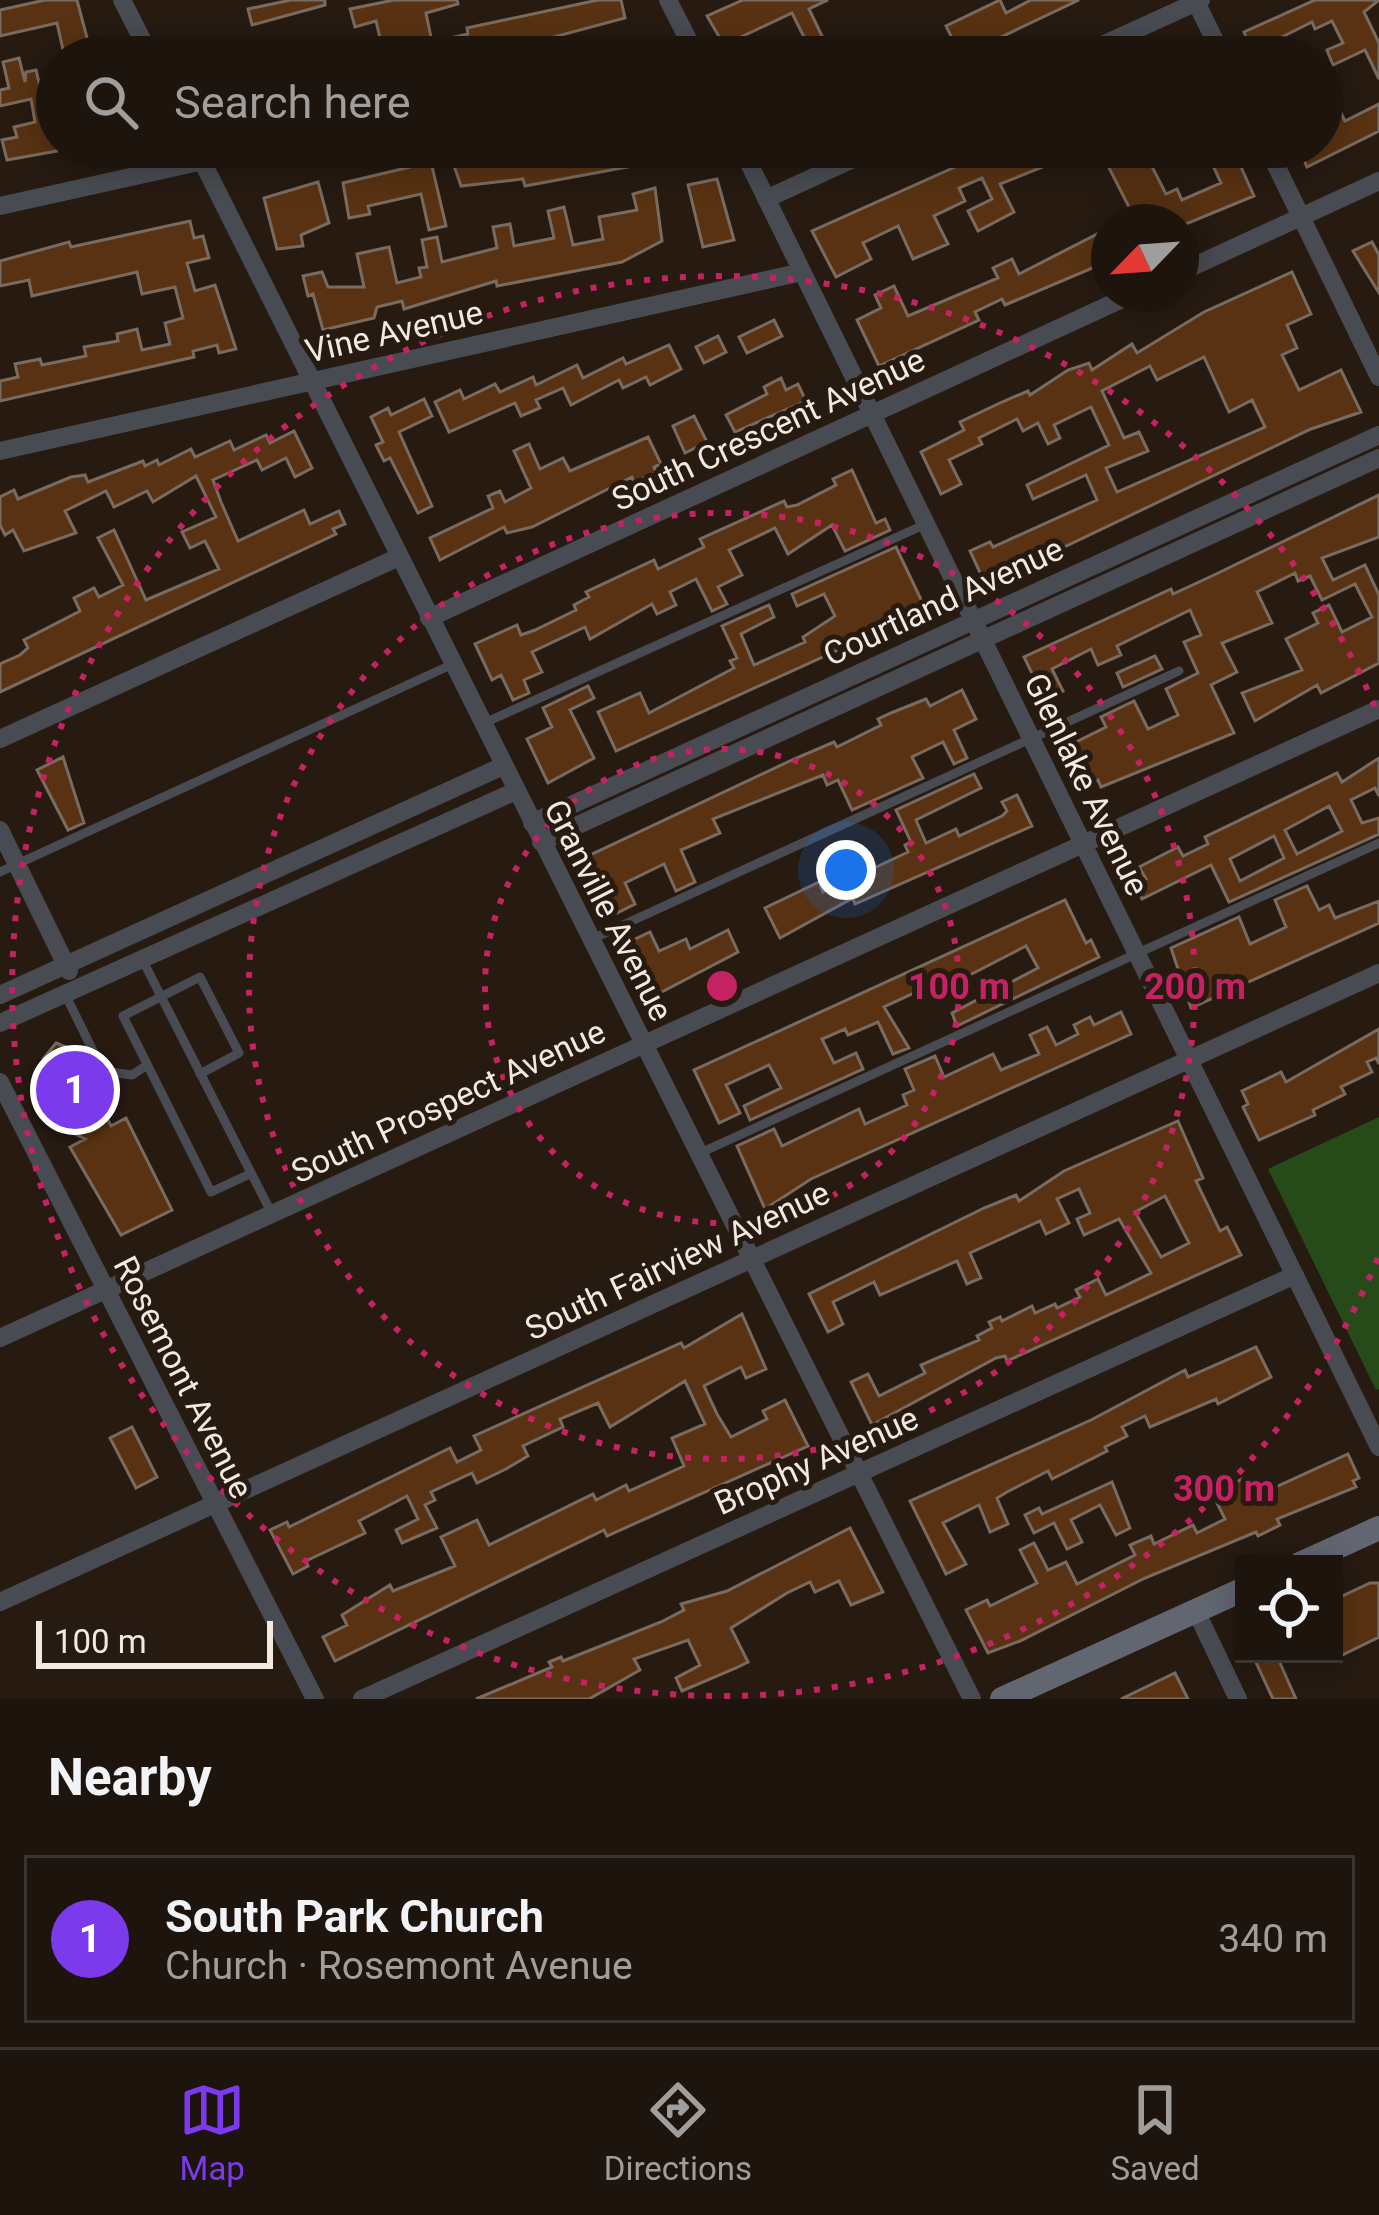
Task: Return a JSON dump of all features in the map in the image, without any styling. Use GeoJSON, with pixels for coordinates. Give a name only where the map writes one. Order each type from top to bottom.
{"type":"FeatureCollection","features":[{"type":"Feature","properties":{"kind":"street"},"geometry":{"type":"LineString","coordinates":[[122,0],[140,36]]}},
{"type":"Feature","properties":{"kind":"street"},"geometry":{"type":"LineString","coordinates":[[668,0],[686,36]]}},
{"type":"Feature","properties":{"kind":"street"},"geometry":{"type":"LineString","coordinates":[[1122,36],[1198,1],[1214,36]]}},
{"type":"Feature","properties":{"kind":"street"},"geometry":{"type":"LineString","coordinates":[[0,206],[145,168]]}},
{"type":"Feature","properties":{"kind":"street","name":"Granville Avenue"},"geometry":{"type":"LineString","coordinates":[[206,168],[972,1699]]}},
{"type":"Feature","properties":{"kind":"street","name":"Glenlake Avenue"},"geometry":{"type":"LineString","coordinates":[[751,168],[1379,1447]]}},
{"type":"Feature","properties":{"kind":"street"},"geometry":{"type":"LineString","coordinates":[[766,199],[833,168]]}},
{"type":"Feature","properties":{"kind":"street"},"geometry":{"type":"LineString","coordinates":[[1277,168],[1379,377]]}},
{"type":"Feature","properties":{"kind":"street"},"geometry":{"type":"LineString","coordinates":[[1199,264],[1379,182]]}},
{"type":"Feature","properties":{"kind":"street","name":"Vine Avenue"},"geometry":{"type":"LineString","coordinates":[[0,451],[802,272]]}},
{"type":"Feature","properties":{"kind":"street","name":"South Crescent Avenue"},"geometry":{"type":"LineString","coordinates":[[429,618],[1093,312]]}},
{"type":"Feature","properties":{"kind":"street","name":"Courtland Avenue"},"geometry":{"type":"LineString","coordinates":[[532,823],[1379,435]]}},
{"type":"Feature","properties":{"kind":"street","name":"Courtland Avenue"},"geometry":{"type":"LineString","coordinates":[[541,842],[1379,458]]}},
{"type":"Feature","properties":{"kind":"street"},"geometry":{"type":"LineString","coordinates":[[0,739],[399,557]]}},
{"type":"Feature","properties":{"kind":"street","name":"South Prospect Avenue"},"geometry":{"type":"LineString","coordinates":[[0,1338],[1379,709]]}},
{"type":"Feature","properties":{"kind":"street"},"geometry":{"type":"LineString","coordinates":[[0,995],[503,766]]}},
{"type":"Feature","properties":{"kind":"street"},"geometry":{"type":"LineString","coordinates":[[0,1024],[516,791]]}},
{"type":"Feature","properties":{"kind":"street"},"geometry":{"type":"LineString","coordinates":[[0,830],[9,868],[66,965],[72,991]]}},
{"type":"Feature","properties":{"kind":"street","name":"South Fairview Avenue"},"geometry":{"type":"LineString","coordinates":[[0,1602],[1379,973]]}},
{"type":"Feature","properties":{"kind":"street","name":"Rosemont Avenue"},"geometry":{"type":"LineString","coordinates":[[0,1082],[315,1699]]}},
{"type":"Feature","properties":{"kind":"street","name":"Brophy Avenue"},"geometry":{"type":"LineString","coordinates":[[362,1699],[1295,1275]]}},
{"type":"Feature","properties":{"kind":"street"},"geometry":{"type":"LineString","coordinates":[[1320,1555],[1379,1528]]}},
{"type":"Feature","properties":{"kind":"street"},"geometry":{"type":"LineString","coordinates":[[1002,1699],[1235,1593]]}},
{"type":"Feature","properties":{"kind":"street"},"geometry":{"type":"LineString","coordinates":[[1196,1611],[1238,1699]]}},
{"type":"Feature","properties":{"kind":"lane"},"geometry":{"type":"LineString","coordinates":[[482,724],[926,524]]}},
{"type":"Feature","properties":{"kind":"lane"},"geometry":{"type":"LineString","coordinates":[[9,868],[453,664]]}},
{"type":"Feature","properties":{"kind":"lane"},"geometry":{"type":"LineString","coordinates":[[590,940],[1179,671]]}},
{"type":"Feature","properties":{"kind":"lane"},"geometry":{"type":"LineString","coordinates":[[698,1154],[1379,843]]}},
{"type":"Feature","properties":{"kind":"lane"},"geometry":{"type":"LineString","coordinates":[[142,959],[272,1214]]}},
{"type":"Feature","properties":{"kind":"lane"},"geometry":{"type":"LineString","coordinates":[[200,1074],[239,1053],[200,977],[122,1016],[211,1192],[250,1174]]}},
{"type":"Feature","properties":{"kind":"lane"},"geometry":{"type":"LineString","coordinates":[[72,991],[103,1071],[132,1076],[146,1064]]}},
{"type":"Feature","properties":{"kind":"green space"},"geometry":{"type":"Polygon","coordinates":[[[1379,1117],[1379,1389],[1376,1390],[1268,1169],[1379,1117]]]}},
{"type":"Feature","properties":{"kind":"building"},"geometry":{"type":"Polygon","coordinates":[[[45,0],[77,0],[87,36],[60,36],[57,23],[0,36],[0,10],[45,0]]]}},
{"type":"Feature","properties":{"kind":"building"},"geometry":{"type":"Polygon","coordinates":[[[291,0],[325,0],[325,5],[252,25],[248,9],[291,0]]]}},
{"type":"Feature","properties":{"kind":"building"},"geometry":{"type":"Polygon","coordinates":[[[394,0],[457,0],[458,4],[426,13],[431,36],[379,36],[376,21],[355,27],[350,9],[394,0]]]}},
{"type":"Feature","properties":{"kind":"building"},"geometry":{"type":"Polygon","coordinates":[[[598,0],[621,0],[625,18],[558,36],[459,36],[468,34],[467,28],[598,0]]]}},
{"type":"Feature","properties":{"kind":"building"},"geometry":{"type":"Polygon","coordinates":[[[743,0],[828,0],[809,9],[822,36],[804,36],[792,13],[743,36],[719,36],[707,16],[743,0]]]}},
{"type":"Feature","properties":{"kind":"building"},"geometry":{"type":"Polygon","coordinates":[[[1000,0],[1006,13],[1031,0],[1079,0],[1003,36],[951,36],[946,26],[1000,0]]]}},
{"type":"Feature","properties":{"kind":"building"},"geometry":{"type":"Polygon","coordinates":[[[1315,0],[1379,0],[1364,12],[1379,43],[1379,79],[1365,50],[1343,60],[1343,36],[1332,21],[1315,29],[1312,22],[1284,36],[1246,36],[1244,32],[1315,0]]]}},
{"type":"Feature","properties":{"kind":"building"},"geometry":{"type":"Polygon","coordinates":[[[19,58],[25,82],[26,72],[36,70],[36,155],[7,160],[2,140],[17,137],[14,127],[35,122],[31,99],[0,106],[0,90],[9,88],[3,62],[19,58]]]}},
{"type":"Feature","properties":{"kind":"building"},"geometry":{"type":"Polygon","coordinates":[[[1379,104],[1379,131],[1343,149],[1343,117],[1345,121],[1379,104]]]}},
{"type":"Feature","properties":{"kind":"building"},"geometry":{"type":"Polygon","coordinates":[[[406,168],[432,168],[446,226],[429,230],[421,194],[368,206],[370,214],[349,218],[343,183],[406,168]]]}},
{"type":"Feature","properties":{"kind":"building"},"geometry":{"type":"Polygon","coordinates":[[[455,168],[622,168],[525,186],[523,179],[461,186],[455,168]]]}},
{"type":"Feature","properties":{"kind":"building"},"geometry":{"type":"Polygon","coordinates":[[[953,168],[1040,168],[1000,184],[1014,212],[978,231],[968,211],[992,199],[982,178],[959,188],[965,201],[934,216],[948,244],[913,259],[898,226],[863,243],[871,259],[836,277],[812,231],[953,168]]]}},
{"type":"Feature","properties":{"kind":"building"},"geometry":{"type":"Polygon","coordinates":[[[1109,168],[1153,168],[1166,194],[1177,189],[1182,200],[1221,183],[1214,168],[1241,168],[1254,196],[1199,219],[1199,204],[1127,204],[1109,168]]]}},
{"type":"Feature","properties":{"kind":"building"},"geometry":{"type":"Polygon","coordinates":[[[717,179],[734,240],[703,247],[688,185],[717,179]]]}},
{"type":"Feature","properties":{"kind":"building"},"geometry":{"type":"Polygon","coordinates":[[[318,182],[329,223],[301,235],[303,246],[277,249],[264,198],[318,182]]]}},
{"type":"Feature","properties":{"kind":"building"},"geometry":{"type":"Polygon","coordinates":[[[655,188],[662,241],[622,262],[497,286],[496,281],[404,309],[402,301],[377,307],[374,318],[323,330],[313,294],[308,296],[303,276],[322,272],[328,287],[364,287],[357,254],[389,247],[397,283],[421,277],[419,268],[427,267],[422,240],[437,237],[442,262],[497,248],[493,227],[510,224],[514,246],[554,238],[548,211],[564,207],[573,245],[603,239],[599,217],[637,210],[633,194],[655,188]]]}},
{"type":"Feature","properties":{"kind":"building"},"geometry":{"type":"Polygon","coordinates":[[[190,221],[194,238],[203,236],[209,258],[187,263],[195,291],[215,285],[236,349],[219,353],[217,345],[193,351],[194,357],[0,401],[0,381],[18,377],[15,364],[40,359],[42,365],[86,356],[84,347],[118,341],[117,334],[137,329],[142,350],[170,344],[165,323],[183,318],[175,287],[142,294],[137,272],[32,296],[29,280],[0,286],[0,261],[69,242],[71,247],[190,221]]]}},
{"type":"Feature","properties":{"kind":"building"},"geometry":{"type":"Polygon","coordinates":[[[1091,237],[1091,269],[1005,305],[1002,299],[975,312],[979,320],[879,366],[857,320],[881,308],[875,295],[894,286],[908,316],[998,278],[993,268],[1012,259],[1019,274],[1091,237]]]}},
{"type":"Feature","properties":{"kind":"building"},"geometry":{"type":"Polygon","coordinates":[[[1372,242],[1379,255],[1379,293],[1353,251],[1372,242]]]}},
{"type":"Feature","properties":{"kind":"building"},"geometry":{"type":"Polygon","coordinates":[[[1292,272],[1311,314],[1287,325],[1297,348],[1282,355],[1299,390],[1341,370],[1361,412],[1311,429],[1012,572],[1009,566],[982,577],[970,551],[990,542],[993,547],[1097,500],[1086,475],[1033,499],[1027,485],[1109,445],[1091,407],[1054,425],[1060,438],[1048,444],[1038,423],[1023,431],[1017,419],[979,438],[982,444],[949,460],[961,484],[941,494],[921,452],[964,430],[960,422],[1028,391],[1030,395],[1068,370],[1089,363],[1092,370],[1132,344],[1137,353],[1204,312],[1292,272]],[[1204,357],[1157,380],[1150,366],[1102,391],[1124,438],[1139,432],[1148,451],[1106,468],[1117,492],[1265,427],[1252,400],[1229,412],[1204,357]]]}},
{"type":"Feature","properties":{"kind":"building"},"geometry":{"type":"Polygon","coordinates":[[[774,320],[782,336],[747,353],[739,337],[774,320]]]}},
{"type":"Feature","properties":{"kind":"building"},"geometry":{"type":"Polygon","coordinates":[[[718,336],[726,352],[704,363],[696,347],[718,336]]]}},
{"type":"Feature","properties":{"kind":"building"},"geometry":{"type":"Polygon","coordinates":[[[669,345],[681,369],[650,385],[646,377],[623,388],[619,380],[571,405],[563,388],[536,400],[540,408],[521,416],[515,403],[449,432],[435,402],[460,390],[464,399],[495,384],[500,392],[533,377],[536,385],[577,365],[583,378],[623,358],[626,364],[669,345]]]}},
{"type":"Feature","properties":{"kind":"building"},"geometry":{"type":"Polygon","coordinates":[[[781,378],[786,390],[798,384],[806,401],[735,432],[726,415],[767,394],[764,387],[781,378]]]}},
{"type":"Feature","properties":{"kind":"building"},"geometry":{"type":"Polygon","coordinates":[[[424,399],[432,416],[399,432],[432,506],[418,513],[390,458],[384,461],[376,445],[383,442],[371,417],[388,408],[391,415],[424,399]]]}},
{"type":"Feature","properties":{"kind":"building"},"geometry":{"type":"Polygon","coordinates":[[[694,416],[707,442],[685,453],[673,426],[694,416]]]}},
{"type":"Feature","properties":{"kind":"building"},"geometry":{"type":"Polygon","coordinates":[[[294,431],[312,468],[295,477],[286,458],[262,470],[257,460],[213,480],[221,502],[238,541],[304,510],[310,524],[339,511],[345,524],[333,529],[336,534],[0,692],[0,664],[28,648],[24,640],[80,611],[74,598],[94,588],[99,597],[123,585],[98,538],[114,530],[146,600],[219,569],[205,541],[190,548],[182,532],[216,517],[196,476],[153,502],[147,491],[114,507],[106,491],[65,511],[76,533],[24,551],[13,530],[5,535],[0,525],[0,497],[14,490],[18,499],[71,477],[85,475],[88,482],[143,461],[145,466],[157,460],[159,465],[191,449],[195,457],[230,441],[234,450],[266,435],[270,443],[294,431]]]}},
{"type":"Feature","properties":{"kind":"building"},"geometry":{"type":"Polygon","coordinates":[[[648,437],[661,464],[654,467],[656,472],[634,483],[632,477],[532,527],[507,533],[504,527],[440,560],[430,538],[493,508],[488,496],[500,491],[505,502],[531,488],[514,451],[529,444],[540,469],[563,458],[570,471],[648,437]]]}},
{"type":"Feature","properties":{"kind":"building"},"geometry":{"type":"Polygon","coordinates":[[[852,470],[876,523],[885,519],[890,530],[845,551],[832,525],[788,554],[775,528],[729,550],[742,575],[718,587],[727,604],[712,611],[696,579],[670,592],[676,605],[657,614],[652,604],[590,639],[585,627],[532,652],[542,672],[524,680],[529,693],[513,700],[501,675],[492,680],[475,644],[517,625],[521,635],[535,630],[576,610],[574,605],[589,597],[586,592],[654,560],[658,569],[704,547],[700,539],[784,501],[787,507],[797,505],[836,485],[833,479],[852,470]]]}},
{"type":"Feature","properties":{"kind":"building"},"geometry":{"type":"Polygon","coordinates":[[[1379,495],[1379,537],[1322,558],[1333,580],[1365,565],[1379,595],[1379,663],[1321,693],[1317,685],[1255,721],[1242,693],[1302,670],[1286,639],[1318,623],[1313,613],[1329,605],[1342,632],[1372,617],[1355,584],[1322,600],[1310,576],[1298,581],[1295,573],[1257,592],[1272,623],[1222,643],[1237,672],[1211,685],[1234,733],[1101,787],[1098,780],[1085,786],[1066,747],[1106,727],[1101,717],[1134,701],[1148,729],[1178,715],[1166,689],[1198,673],[1184,642],[1201,635],[1190,610],[1117,646],[1121,655],[1098,665],[1091,649],[1052,669],[1063,691],[1045,700],[1024,657],[1171,589],[1173,594],[1379,495]]]}},
{"type":"Feature","properties":{"kind":"building"},"geometry":{"type":"Polygon","coordinates":[[[896,547],[926,610],[616,751],[598,712],[640,693],[649,713],[734,668],[730,661],[737,658],[722,626],[769,605],[774,617],[741,634],[754,665],[805,642],[803,637],[835,616],[824,594],[797,606],[792,594],[896,547]]]}},
{"type":"Feature","properties":{"kind":"building"},"geometry":{"type":"Polygon","coordinates":[[[1155,656],[1162,669],[1123,687],[1117,673],[1155,656]]]}},
{"type":"Feature","properties":{"kind":"building"},"geometry":{"type":"Polygon","coordinates":[[[588,686],[594,698],[570,710],[594,758],[548,783],[527,739],[552,727],[543,708],[588,686]]]}},
{"type":"Feature","properties":{"kind":"building"},"geometry":{"type":"Polygon","coordinates":[[[962,690],[976,719],[954,730],[967,758],[954,764],[943,742],[912,757],[923,778],[852,810],[838,780],[827,785],[823,775],[713,819],[720,833],[681,850],[695,882],[676,891],[664,864],[625,883],[635,904],[617,913],[586,857],[794,759],[834,742],[837,747],[881,725],[878,719],[891,713],[926,699],[930,706],[962,690]]]}},
{"type":"Feature","properties":{"kind":"building"},"geometry":{"type":"Polygon","coordinates":[[[63,757],[84,823],[68,830],[37,770],[63,757]]]}},
{"type":"Feature","properties":{"kind":"building"},"geometry":{"type":"Polygon","coordinates":[[[1379,758],[1379,796],[1375,788],[1351,800],[1362,823],[1379,818],[1379,834],[1229,902],[1211,865],[1142,899],[1135,885],[1146,879],[1139,867],[1178,847],[1183,856],[1208,844],[1205,837],[1337,773],[1342,782],[1379,758]],[[1329,806],[1285,830],[1297,854],[1342,831],[1329,806]],[[1274,836],[1230,859],[1240,881],[1284,858],[1274,836]]]}},
{"type":"Feature","properties":{"kind":"building"},"geometry":{"type":"Polygon","coordinates":[[[974,774],[981,788],[916,820],[926,843],[956,829],[959,836],[1002,816],[1007,811],[1002,802],[1017,795],[1032,826],[855,904],[853,898],[780,938],[765,908],[819,882],[823,892],[908,852],[905,845],[911,842],[896,810],[974,774]]]}},
{"type":"Feature","properties":{"kind":"building"},"geometry":{"type":"Polygon","coordinates":[[[1307,886],[1319,910],[1329,905],[1335,918],[1379,901],[1379,923],[1191,1008],[1171,948],[1239,917],[1250,944],[1286,927],[1275,900],[1307,886]]]}},
{"type":"Feature","properties":{"kind":"building"},"geometry":{"type":"Polygon","coordinates":[[[1065,900],[1086,943],[1091,940],[1099,957],[957,1026],[952,1013],[1038,968],[1026,946],[929,996],[925,988],[884,1007],[909,1048],[893,1054],[878,1022],[848,1035],[845,1029],[822,1039],[834,1063],[856,1053],[863,1069],[750,1120],[744,1106],[781,1088],[769,1065],[726,1085],[740,1113],[719,1123],[694,1070],[1065,900]]]}},
{"type":"Feature","properties":{"kind":"building"},"geometry":{"type":"Polygon","coordinates":[[[728,930],[738,952],[656,995],[629,942],[650,932],[659,951],[686,939],[690,949],[728,930]]]}},
{"type":"Feature","properties":{"kind":"building"},"geometry":{"type":"Polygon","coordinates":[[[1121,1012],[1131,1034],[811,1179],[765,1209],[737,1146],[774,1129],[782,1146],[859,1109],[865,1124],[907,1105],[903,1095],[914,1090],[905,1069],[935,1056],[944,1077],[993,1054],[1001,1070],[1039,1054],[1030,1035],[1047,1027],[1056,1045],[1078,1034],[1074,1025],[1090,1017],[1094,1025],[1121,1012]]]}},
{"type":"Feature","properties":{"kind":"building"},"geometry":{"type":"Polygon","coordinates":[[[1379,1029],[1379,1064],[1376,1058],[1367,1062],[1372,1072],[1341,1087],[1345,1094],[1313,1110],[1315,1115],[1259,1140],[1243,1107],[1248,1104],[1242,1091],[1281,1072],[1286,1082],[1379,1029]]]}},
{"type":"Feature","properties":{"kind":"building"},"geometry":{"type":"Polygon","coordinates":[[[56,1043],[73,1050],[111,1126],[126,1118],[172,1210],[121,1235],[70,1147],[85,1139],[58,1125],[66,1110],[43,1059],[56,1043]]]}},
{"type":"Feature","properties":{"kind":"building"},"geometry":{"type":"Polygon","coordinates":[[[1178,1121],[1203,1178],[1196,1181],[1220,1231],[1227,1227],[1241,1255],[1007,1361],[1005,1356],[996,1358],[872,1425],[851,1382],[868,1374],[879,1396],[925,1373],[921,1365],[979,1340],[977,1336],[992,1328],[989,1322],[1000,1317],[1002,1321],[1032,1306],[1035,1313],[1055,1304],[1057,1308],[1080,1297],[1076,1290],[1098,1279],[1106,1295],[1151,1273],[1119,1219],[1084,1235],[1077,1219],[1090,1213],[1079,1189],[1057,1199],[1069,1223],[1046,1234],[1040,1221],[970,1253],[981,1278],[967,1284],[957,1261],[880,1295],[874,1282],[833,1302],[843,1324],[828,1332],[809,1294],[984,1208],[1016,1195],[1019,1201],[1064,1171],[1178,1121]],[[1165,1196],[1135,1212],[1161,1257],[1189,1243],[1165,1196]]]}},
{"type":"Feature","properties":{"kind":"building"},"geometry":{"type":"Polygon","coordinates":[[[742,1314],[766,1369],[746,1378],[741,1367],[704,1386],[717,1414],[731,1437],[767,1419],[763,1411],[785,1400],[808,1446],[607,1536],[604,1530],[335,1661],[323,1637],[347,1625],[342,1615],[390,1585],[393,1591],[455,1566],[441,1537],[477,1520],[489,1545],[593,1494],[596,1500],[626,1485],[629,1491],[684,1466],[672,1438],[705,1424],[685,1381],[610,1427],[598,1403],[560,1419],[563,1427],[523,1446],[528,1456],[506,1469],[477,1483],[472,1473],[431,1492],[435,1500],[425,1505],[437,1528],[402,1543],[396,1530],[418,1519],[407,1496],[359,1521],[365,1533],[306,1561],[308,1566],[293,1574],[270,1530],[287,1522],[289,1527],[450,1448],[457,1462],[481,1450],[474,1436],[681,1343],[684,1348],[742,1314]]]}},
{"type":"Feature","properties":{"kind":"building"},"geometry":{"type":"Polygon","coordinates":[[[1256,1347],[1271,1377],[1218,1404],[1216,1399],[1150,1427],[1145,1416],[1122,1427],[1127,1436],[1105,1447],[1107,1451],[1052,1479],[1048,1471],[997,1498],[1008,1524],[990,1532],[979,1505],[943,1523],[966,1564],[946,1574],[910,1501],[1091,1420],[1185,1370],[1188,1377],[1256,1347]]]}},
{"type":"Feature","properties":{"kind":"building"},"geometry":{"type":"Polygon","coordinates":[[[132,1427],[157,1477],[136,1488],[110,1438],[132,1427]]]}},
{"type":"Feature","properties":{"kind":"building"},"geometry":{"type":"Polygon","coordinates":[[[1348,1454],[1359,1478],[1353,1481],[1356,1487],[1277,1519],[1280,1525],[1258,1536],[1256,1532],[1145,1578],[1020,1641],[988,1653],[966,1610],[987,1600],[990,1606],[1037,1583],[1020,1550],[1034,1543],[1048,1570],[1066,1562],[1077,1584],[1135,1555],[1130,1545],[1151,1536],[1154,1544],[1193,1525],[1197,1533],[1225,1519],[1210,1489],[1244,1478],[1254,1497],[1348,1454]]]}},
{"type":"Feature","properties":{"kind":"building"},"geometry":{"type":"Polygon","coordinates":[[[1112,1482],[1130,1528],[1116,1535],[1100,1505],[1071,1520],[1082,1542],[1067,1549],[1054,1523],[1034,1533],[1025,1515],[1039,1508],[1042,1514],[1112,1482]]]}},
{"type":"Feature","properties":{"kind":"building"},"geometry":{"type":"Polygon","coordinates":[[[850,1528],[883,1592],[851,1605],[839,1581],[815,1592],[810,1582],[787,1593],[731,1628],[748,1662],[736,1668],[682,1691],[676,1678],[700,1665],[688,1640],[634,1659],[640,1670],[589,1699],[476,1699],[552,1667],[549,1662],[561,1657],[563,1661],[661,1622],[684,1610],[681,1604],[727,1591],[850,1528]]]}},
{"type":"Feature","properties":{"kind":"building"},"geometry":{"type":"Polygon","coordinates":[[[1379,1583],[1379,1637],[1343,1655],[1343,1596],[1379,1583]]]}},
{"type":"Feature","properties":{"kind":"building"},"geometry":{"type":"Polygon","coordinates":[[[1256,1663],[1280,1663],[1296,1699],[1273,1699],[1256,1663]]]}},
{"type":"Feature","properties":{"kind":"building"},"geometry":{"type":"Polygon","coordinates":[[[1175,1673],[1188,1699],[1121,1699],[1154,1683],[1175,1673]]]}},
{"type":"Feature","properties":{"kind":"place","name":"South Park Church"},"geometry":{"type":"Point","coordinates":[75,1090]}}]}
